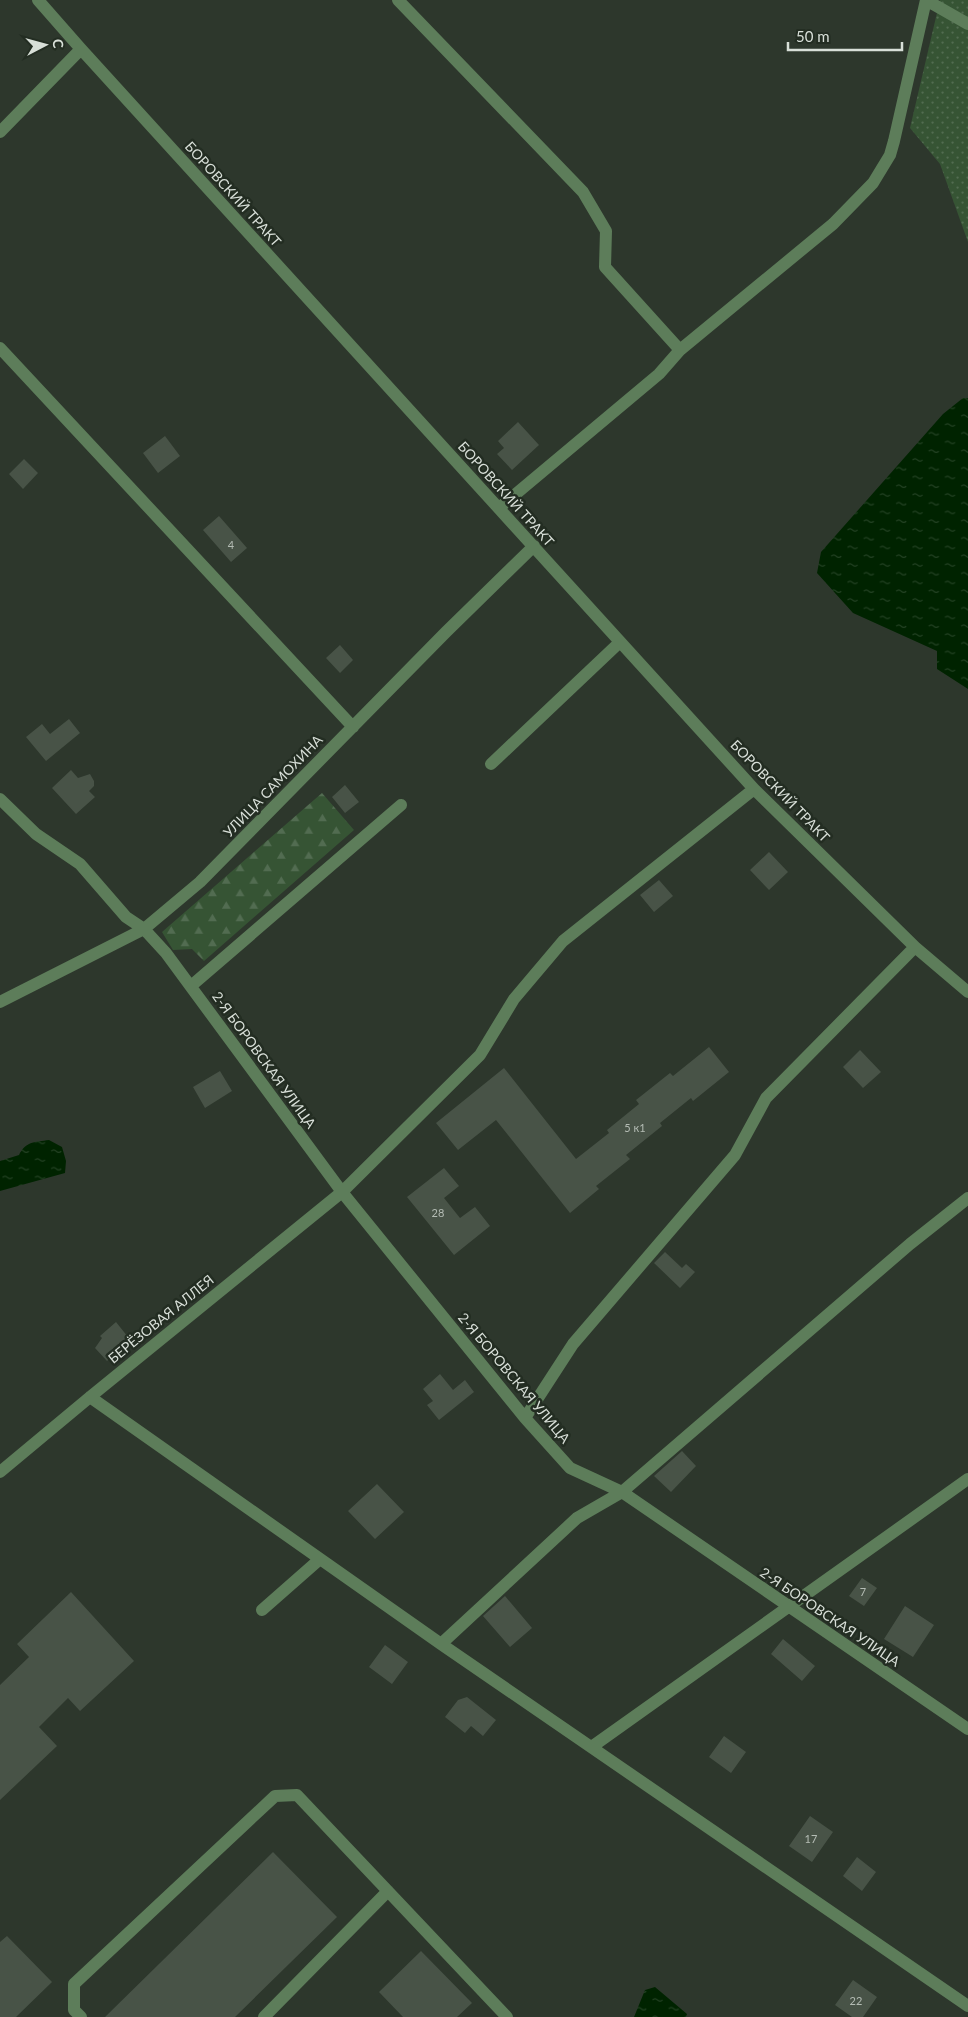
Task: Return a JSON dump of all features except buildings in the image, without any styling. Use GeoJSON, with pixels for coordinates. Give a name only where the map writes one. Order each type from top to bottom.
{"type":"FeatureCollection","features":[{"type":"Feature","properties":{"kind":"street","name":"БОРОВСКИЙ ТРАКТ"},"geometry":{"type":"LineString","coordinates":[[38,0],[754,789],[915,947],[968,992]]}},
{"type":"Feature","properties":{"kind":"street"},"geometry":{"type":"LineString","coordinates":[[398,0],[582,192],[606,231],[605,267],[680,350]]}},
{"type":"Feature","properties":{"kind":"street"},"geometry":{"type":"LineString","coordinates":[[499,508],[659,374],[680,350],[833,224],[873,182],[890,155],[926,0],[968,24]]}},
{"type":"Feature","properties":{"kind":"street"},"geometry":{"type":"LineString","coordinates":[[0,132],[81,49]]}},
{"type":"Feature","properties":{"kind":"street"},"geometry":{"type":"LineString","coordinates":[[0,348],[352,727]]}},
{"type":"Feature","properties":{"kind":"street","name":"УЛИЦА САМОХИНА"},"geometry":{"type":"LineString","coordinates":[[0,1002],[144,929],[200,882],[534,546]]}},
{"type":"Feature","properties":{"kind":"street"},"geometry":{"type":"LineString","coordinates":[[491,764],[620,642]]}},
{"type":"Feature","properties":{"kind":"street","name":"БЕРЁЗОВАЯ АЛЛЕЯ"},"geometry":{"type":"LineString","coordinates":[[0,1472],[90,1396],[342,1192],[480,1055],[514,999],[563,941],[754,789]]}},
{"type":"Feature","properties":{"kind":"street","name":"2-Я БОРОВСКАЯ УЛИЦА"},"geometry":{"type":"LineString","coordinates":[[0,799],[36,834],[80,864],[126,917],[144,929],[166,953],[342,1192],[525,1418],[570,1468],[622,1492],[968,1729]]}},
{"type":"Feature","properties":{"kind":"street"},"geometry":{"type":"LineString","coordinates":[[191,986],[401,805]]}},
{"type":"Feature","properties":{"kind":"street"},"geometry":{"type":"LineString","coordinates":[[525,1418],[572,1344],[735,1155],[766,1098],[915,947]]}},
{"type":"Feature","properties":{"kind":"street"},"geometry":{"type":"LineString","coordinates":[[441,1644],[578,1518],[622,1492],[910,1244],[968,1198]]}},
{"type":"Feature","properties":{"kind":"street"},"geometry":{"type":"LineString","coordinates":[[90,1396],[441,1644],[593,1746],[968,2006]]}},
{"type":"Feature","properties":{"kind":"street"},"geometry":{"type":"LineString","coordinates":[[593,1746],[968,1479]]}},
{"type":"Feature","properties":{"kind":"street"},"geometry":{"type":"LineString","coordinates":[[262,1610],[320,1559]]}},
{"type":"Feature","properties":{"kind":"street"},"geometry":{"type":"LineString","coordinates":[[81,2017],[74,2010],[74,1984],[275,1796],[297,1795],[507,2017]]}},
{"type":"Feature","properties":{"kind":"street"},"geometry":{"type":"LineString","coordinates":[[264,2017],[388,1891]]}},
{"type":"Feature","properties":{"kind":"green space"},"geometry":{"type":"Polygon","coordinates":[[[940,0],[968,0],[968,242],[940,164],[910,128],[940,0]]]}},
{"type":"Feature","properties":{"kind":"green space"},"geometry":{"type":"Polygon","coordinates":[[[322,793],[354,830],[204,961],[192,949],[173,950],[162,932],[322,793]]]}},
{"type":"Feature","properties":{"kind":"water"},"geometry":{"type":"Polygon","coordinates":[[[963,398],[968,398],[968,689],[937,669],[937,651],[853,613],[817,573],[821,552],[943,414],[963,398]]]}},
{"type":"Feature","properties":{"kind":"water"},"geometry":{"type":"Polygon","coordinates":[[[49,1140],[62,1147],[66,1161],[65,1173],[0,1191],[0,1161],[19,1155],[31,1143],[49,1140]]]}},
{"type":"Feature","properties":{"kind":"water"},"geometry":{"type":"Polygon","coordinates":[[[655,1987],[687,2014],[686,2017],[634,2017],[645,1990],[655,1987]]]}}]}
